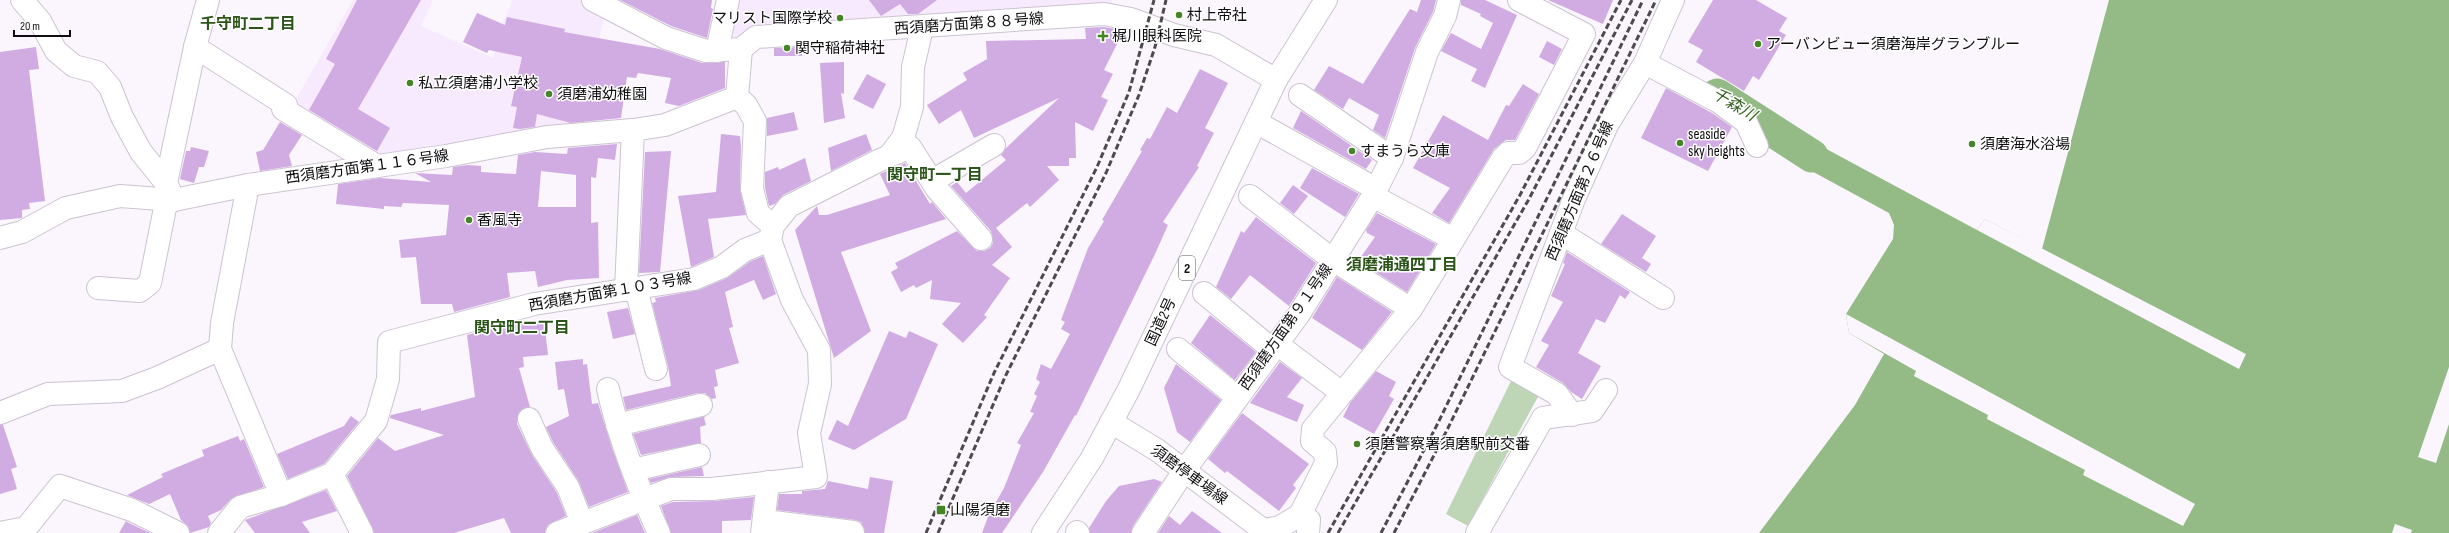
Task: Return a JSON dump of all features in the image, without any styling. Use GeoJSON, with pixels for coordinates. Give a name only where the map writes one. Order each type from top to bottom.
{"type":"FeatureCollection","features":[{"type":"Feature","properties":{"kind":"main road"},"geometry":{"type":"LineString","coordinates":[[22,0],[40,22],[56,51],[74,66],[97,72],[110,87],[122,117],[141,152],[169,194]]}},
{"type":"Feature","properties":{"kind":"main road"},"geometry":{"type":"LineString","coordinates":[[98,288],[140,291],[150,283],[169,194],[195,47],[208,0]]}},
{"type":"Feature","properties":{"kind":"main road"},"geometry":{"type":"LineString","coordinates":[[557,533],[671,488],[712,489],[816,476],[809,433],[820,384],[819,350],[792,300],[772,233],[758,213],[752,189],[755,121],[746,105],[737,97],[741,49],[706,52],[666,38],[593,0]]}},
{"type":"Feature","properties":{"kind":"main road"},"geometry":{"type":"LineString","coordinates":[[717,51],[728,0]]}},
{"type":"Feature","properties":{"kind":"main road","name":"国道2号"},"geometry":{"type":"LineString","coordinates":[[1043,533],[1092,458],[1129,389],[1276,80],[1326,0]]}},
{"type":"Feature","properties":{"kind":"main road","name":"西須磨方面第９１号線"},"geometry":{"type":"LineString","coordinates":[[1143,533],[1184,471],[1299,314],[1374,192],[1392,158],[1427,52],[1445,16],[1449,0]]}},
{"type":"Feature","properties":{"kind":"main road"},"geometry":{"type":"LineString","coordinates":[[1304,524],[1326,462],[1325,452],[1312,441],[1313,428],[1411,309],[1502,158],[1508,153],[1519,153],[1525,148],[1584,34],[1519,0]]}},
{"type":"Feature","properties":{"kind":"main road","name":"西須磨方面第２６号線"},"geometry":{"type":"LineString","coordinates":[[1572,415],[1557,394],[1510,367],[1561,233],[1607,125],[1645,63],[1673,0]]}},
{"type":"Feature","properties":{"kind":"main road","name":"西須磨方面第８８号線"},"geometry":{"type":"LineString","coordinates":[[741,49],[756,37],[922,28],[1104,14],[1131,19],[1174,35],[1216,45],[1276,80]]}},
{"type":"Feature","properties":{"kind":"main road"},"geometry":{"type":"LineString","coordinates":[[890,156],[904,138],[912,107],[913,67],[922,28]]}},
{"type":"Feature","properties":{"kind":"main road"},"geometry":{"type":"LineString","coordinates":[[195,47],[377,166]]}},
{"type":"Feature","properties":{"kind":"main road"},"geometry":{"type":"LineString","coordinates":[[1645,63],[1719,102],[1746,122],[1757,146]]}},
{"type":"Feature","properties":{"kind":"main road"},"geometry":{"type":"LineString","coordinates":[[1300,95],[1392,158]]}},
{"type":"Feature","properties":{"kind":"main road","name":"西須磨方面第１１６号線"},"geometry":{"type":"LineString","coordinates":[[0,238],[22,232],[66,208],[120,196],[169,194],[248,185],[377,166],[547,137],[633,130],[665,125],[737,97]]}},
{"type":"Feature","properties":{"kind":"main road"},"geometry":{"type":"LineString","coordinates":[[1256,122],[1453,238]]}},
{"type":"Feature","properties":{"kind":"main road"},"geometry":{"type":"LineString","coordinates":[[633,130],[631,289],[656,368]]}},
{"type":"Feature","properties":{"kind":"main road"},"geometry":{"type":"LineString","coordinates":[[932,181],[994,145]]}},
{"type":"Feature","properties":{"kind":"main road","name":"西須磨方面第１０３号線"},"geometry":{"type":"LineString","coordinates":[[219,533],[240,507],[281,495],[332,474],[376,421],[388,379],[389,342],[534,304],[694,279],[722,267],[772,233],[789,206],[890,156],[910,148],[932,181],[981,239]]}},
{"type":"Feature","properties":{"kind":"main road"},"geometry":{"type":"LineString","coordinates":[[248,185],[222,323],[220,349],[281,495]]}},
{"type":"Feature","properties":{"kind":"main road"},"geometry":{"type":"LineString","coordinates":[[1250,196],[1333,260],[1411,309]]}},
{"type":"Feature","properties":{"kind":"main road"},"geometry":{"type":"LineString","coordinates":[[1561,233],[1663,298]]}},
{"type":"Feature","properties":{"kind":"main road"},"geometry":{"type":"LineString","coordinates":[[1204,293],[1275,347],[1342,393]]}},
{"type":"Feature","properties":{"kind":"main road"},"geometry":{"type":"LineString","coordinates":[[0,413],[48,394],[122,391],[157,378],[220,349]]}},
{"type":"Feature","properties":{"kind":"main road"},"geometry":{"type":"LineString","coordinates":[[1178,349],[1237,398]]}},
{"type":"Feature","properties":{"kind":"main road"},"geometry":{"type":"LineString","coordinates":[[608,389],[616,424],[644,499],[659,533]]}},
{"type":"Feature","properties":{"kind":"main road"},"geometry":{"type":"LineString","coordinates":[[1477,533],[1543,418],[1592,412],[1606,390]]}},
{"type":"Feature","properties":{"kind":"main road"},"geometry":{"type":"LineString","coordinates":[[616,424],[701,404]]}},
{"type":"Feature","properties":{"kind":"main road"},"geometry":{"type":"LineString","coordinates":[[529,419],[542,448],[568,487],[582,523]]}},
{"type":"Feature","properties":{"kind":"main road","name":"須磨停車場線"},"geometry":{"type":"LineString","coordinates":[[1111,422],[1157,450],[1266,531],[1280,527],[1304,524]]}},
{"type":"Feature","properties":{"kind":"main road"},"geometry":{"type":"LineString","coordinates":[[633,470],[699,455]]}},
{"type":"Feature","properties":{"kind":"main road"},"geometry":{"type":"LineString","coordinates":[[332,474],[362,533]]}},
{"type":"Feature","properties":{"kind":"main road"},"geometry":{"type":"LineString","coordinates":[[768,482],[764,527],[853,532]]}},
{"type":"Feature","properties":{"kind":"main road"},"geometry":{"type":"LineString","coordinates":[[0,533],[26,528],[60,486],[132,510],[178,533]]}},
{"type":"Feature","properties":{"kind":"shaded area","name":"私立須磨浦小学校"},"geometry":{"type":"Polygon","coordinates":[[[353,0],[433,0],[421,26],[493,58],[502,24],[513,0],[582,0],[605,13],[578,131],[375,160],[291,108],[353,0]]]}},
{"type":"Feature","properties":{"kind":"shaded area","name":"マリスト国際学校"},"geometry":{"type":"Polygon","coordinates":[[[732,0],[1111,0],[1114,5],[769,29],[724,39],[732,0]]]}},
{"type":"Feature","properties":{"kind":"shaded area"},"geometry":{"type":"Polygon","coordinates":[[[2109,0],[2449,0],[2449,533],[1759,533],[1855,405],[1884,354],[1849,333],[1846,314],[1893,239],[1894,225],[1889,213],[1806,168],[1819,145],[1977,230],[1985,219],[2042,249],[2109,0]]]}},
{"type":"Feature","properties":{"kind":"shaded area"},"geometry":{"type":"Polygon","coordinates":[[[1512,379],[1540,393],[1468,526],[1446,514],[1512,379]]]}},
{"type":"Feature","properties":{"kind":"pier"},"geometry":{"type":"Polygon","coordinates":[[[1985,219],[2246,354],[2239,369],[1977,230],[1985,219]]]}},
{"type":"Feature","properties":{"kind":"pier"},"geometry":{"type":"Polygon","coordinates":[[[1846,314],[2195,504],[2183,526],[2083,475],[2085,470],[1987,419],[1988,415],[1914,376],[1916,371],[1849,333],[1846,314]]]}},
{"type":"Feature","properties":{"kind":"pier"},"geometry":{"type":"Polygon","coordinates":[[[2449,367],[2449,424],[2436,463],[2418,457],[2449,367]]]}},
{"type":"Feature","properties":{"kind":"pier"},"geometry":{"type":"Polygon","coordinates":[[[2395,524],[2412,530],[2411,533],[2392,533],[2395,524]]]}},
{"type":"Feature","properties":{"kind":"building"},"geometry":{"type":"Polygon","coordinates":[[[357,0],[421,0],[358,109],[390,128],[377,151],[309,110],[335,64],[326,59],[357,0]]]}},
{"type":"Feature","properties":{"kind":"building"},"geometry":{"type":"Polygon","coordinates":[[[620,0],[712,0],[711,8],[713,9],[707,38],[671,26],[620,0]]]}},
{"type":"Feature","properties":{"kind":"building"},"geometry":{"type":"Polygon","coordinates":[[[869,0],[937,0],[918,14],[908,14],[900,4],[881,16],[869,0]]]}},
{"type":"Feature","properties":{"kind":"building"},"geometry":{"type":"Polygon","coordinates":[[[1421,0],[1436,0],[1433,12],[1415,48],[1385,138],[1373,130],[1379,115],[1349,98],[1343,109],[1314,90],[1329,66],[1363,84],[1410,9],[1417,12],[1421,0]]]}},
{"type":"Feature","properties":{"kind":"building"},"geometry":{"type":"Polygon","coordinates":[[[1461,0],[1485,0],[1517,15],[1485,88],[1471,81],[1477,69],[1441,51],[1451,33],[1481,49],[1493,23],[1480,16],[1481,14],[1461,5],[1461,0]]]}},
{"type":"Feature","properties":{"kind":"building"},"geometry":{"type":"Polygon","coordinates":[[[1548,0],[1613,0],[1603,24],[1548,0]]]}},
{"type":"Feature","properties":{"kind":"building","name":"アーバンビュー須磨海岸グランブルー"},"geometry":{"type":"Polygon","coordinates":[[[1713,0],[1756,0],[1787,18],[1779,31],[1786,35],[1759,80],[1753,76],[1744,91],[1696,62],[1703,50],[1688,42],[1713,0]]]}},
{"type":"Feature","properties":{"kind":"building"},"geometry":{"type":"Polygon","coordinates":[[[477,13],[505,25],[507,17],[565,29],[564,32],[660,49],[702,63],[725,62],[725,88],[679,106],[665,103],[671,78],[638,73],[636,78],[627,77],[621,118],[571,123],[537,114],[535,127],[520,129],[513,128],[517,107],[511,106],[522,57],[489,50],[487,53],[463,42],[477,13]]]}},
{"type":"Feature","properties":{"kind":"building"},"geometry":{"type":"Polygon","coordinates":[[[1103,27],[1117,29],[1118,42],[1104,70],[1113,74],[1101,97],[1108,100],[1093,131],[1075,122],[1076,158],[1069,158],[1069,166],[1047,166],[1059,180],[1030,207],[1027,203],[996,228],[1012,247],[992,265],[1010,278],[984,315],[987,317],[963,343],[942,324],[961,303],[930,299],[932,280],[916,288],[914,285],[901,292],[891,272],[898,268],[895,263],[957,231],[977,251],[984,251],[990,248],[993,243],[991,231],[951,186],[957,182],[966,193],[1006,160],[1001,155],[1005,149],[1059,98],[974,138],[961,110],[939,124],[927,105],[967,80],[963,73],[987,59],[986,41],[1086,39],[1085,28],[1103,27]]]}},
{"type":"Feature","properties":{"kind":"building"},"geometry":{"type":"Polygon","coordinates":[[[1547,41],[1562,49],[1554,65],[1539,57],[1547,41]]]}},
{"type":"Feature","properties":{"kind":"building"},"geometry":{"type":"Polygon","coordinates":[[[36,47],[39,69],[29,70],[45,201],[29,203],[30,209],[22,210],[22,218],[0,220],[0,52],[36,47]]]}},
{"type":"Feature","properties":{"kind":"building"},"geometry":{"type":"Polygon","coordinates":[[[802,47],[802,56],[774,56],[774,48],[802,47]]]}},
{"type":"Feature","properties":{"kind":"building"},"geometry":{"type":"Polygon","coordinates":[[[844,62],[844,94],[841,93],[845,118],[824,123],[820,63],[844,62]]]}},
{"type":"Feature","properties":{"kind":"building"},"geometry":{"type":"Polygon","coordinates":[[[1200,69],[1228,83],[1205,128],[1214,133],[1197,166],[1199,167],[1163,222],[1168,225],[1155,254],[1076,416],[1075,415],[1043,472],[1002,533],[982,533],[989,514],[1004,488],[1021,445],[1017,443],[1034,413],[1030,412],[1037,396],[1034,394],[1040,382],[1036,379],[1041,364],[1051,369],[1070,334],[1061,329],[1065,322],[1061,320],[1088,248],[1104,221],[1102,220],[1142,151],[1140,150],[1147,138],[1150,139],[1167,107],[1177,113],[1200,69]]]}},
{"type":"Feature","properties":{"kind":"building"},"geometry":{"type":"Polygon","coordinates":[[[867,74],[886,84],[873,109],[853,99],[867,74]]]}},
{"type":"Feature","properties":{"kind":"building"},"geometry":{"type":"Polygon","coordinates":[[[1523,84],[1539,94],[1515,140],[1506,140],[1494,149],[1449,223],[1432,213],[1450,188],[1413,168],[1443,115],[1488,140],[1506,105],[1509,106],[1523,84]]]}},
{"type":"Feature","properties":{"kind":"building"},"geometry":{"type":"Polygon","coordinates":[[[1666,88],[1712,113],[1732,127],[1708,171],[1641,138],[1666,88]]]}},
{"type":"Feature","properties":{"kind":"building"},"geometry":{"type":"Polygon","coordinates":[[[1301,111],[1372,160],[1366,169],[1293,128],[1301,111]]]}},
{"type":"Feature","properties":{"kind":"building"},"geometry":{"type":"Polygon","coordinates":[[[794,112],[798,130],[767,136],[767,118],[794,112]]]}},
{"type":"Feature","properties":{"kind":"building"},"geometry":{"type":"Polygon","coordinates":[[[280,122],[302,135],[289,155],[292,166],[260,171],[256,152],[263,150],[280,122]]]}},
{"type":"Feature","properties":{"kind":"building"},"geometry":{"type":"Polygon","coordinates":[[[721,134],[740,136],[740,189],[746,215],[708,219],[714,257],[691,267],[678,196],[716,192],[721,134]]]}},
{"type":"Feature","properties":{"kind":"building"},"geometry":{"type":"Polygon","coordinates":[[[866,134],[872,150],[831,171],[828,148],[866,134]]]}},
{"type":"Feature","properties":{"kind":"building"},"geometry":{"type":"Polygon","coordinates":[[[617,144],[615,160],[598,158],[596,178],[591,177],[591,223],[598,222],[599,278],[567,280],[538,287],[535,271],[507,273],[510,297],[454,312],[452,304],[421,304],[416,257],[401,258],[399,240],[446,235],[449,205],[403,203],[401,207],[384,206],[384,209],[336,204],[338,184],[380,178],[431,182],[415,173],[452,175],[453,167],[468,165],[481,166],[481,172],[516,174],[518,155],[535,152],[567,154],[568,148],[617,144]],[[541,171],[538,207],[576,207],[576,175],[541,171]]]}},
{"type":"Feature","properties":{"kind":"building"},"geometry":{"type":"Polygon","coordinates":[[[191,147],[209,151],[204,167],[199,167],[194,183],[180,179],[186,151],[190,151],[191,147]]]}},
{"type":"Feature","properties":{"kind":"building"},"geometry":{"type":"Polygon","coordinates":[[[671,151],[660,272],[639,273],[645,152],[671,151]]]}},
{"type":"Feature","properties":{"kind":"building"},"geometry":{"type":"Polygon","coordinates":[[[805,158],[811,181],[783,195],[775,204],[769,206],[765,188],[765,172],[778,167],[779,170],[805,158]]]}},
{"type":"Feature","properties":{"kind":"building"},"geometry":{"type":"Polygon","coordinates":[[[905,163],[930,204],[932,202],[946,219],[841,252],[871,331],[834,358],[795,230],[817,206],[819,215],[827,215],[890,195],[880,174],[905,163]]]}},
{"type":"Feature","properties":{"kind":"building"},"geometry":{"type":"Polygon","coordinates":[[[1312,168],[1359,194],[1345,217],[1300,188],[1312,168]]]}},
{"type":"Feature","properties":{"kind":"building"},"geometry":{"type":"Polygon","coordinates":[[[1293,185],[1308,196],[1294,214],[1280,203],[1293,185]]]}},
{"type":"Feature","properties":{"kind":"building"},"geometry":{"type":"Polygon","coordinates":[[[1377,213],[1436,244],[1407,292],[1358,261],[1375,237],[1367,233],[1366,230],[1377,213]]]}},
{"type":"Feature","properties":{"kind":"building"},"geometry":{"type":"Polygon","coordinates":[[[1622,214],[1656,236],[1642,258],[1651,264],[1646,272],[1601,244],[1622,214]]]}},
{"type":"Feature","properties":{"kind":"building"},"geometry":{"type":"Polygon","coordinates":[[[1256,217],[1316,263],[1289,306],[1250,275],[1231,299],[1216,287],[1241,231],[1244,233],[1256,217]]]}},
{"type":"Feature","properties":{"kind":"building"},"geometry":{"type":"Polygon","coordinates":[[[1567,252],[1630,292],[1625,299],[1620,295],[1605,323],[1596,319],[1578,353],[1601,366],[1582,399],[1571,392],[1563,383],[1536,367],[1549,345],[1541,341],[1563,302],[1551,296],[1565,264],[1563,263],[1567,252]]]}},
{"type":"Feature","properties":{"kind":"building"},"geometry":{"type":"Polygon","coordinates":[[[763,256],[776,294],[763,300],[754,280],[725,292],[733,327],[729,328],[739,363],[715,370],[718,386],[714,387],[716,398],[712,399],[705,393],[698,393],[626,410],[623,397],[671,386],[668,366],[652,303],[656,302],[655,298],[699,290],[727,278],[751,261],[763,256]]]}},
{"type":"Feature","properties":{"kind":"building"},"geometry":{"type":"Polygon","coordinates":[[[1337,277],[1392,312],[1362,350],[1312,318],[1337,277]]]}},
{"type":"Feature","properties":{"kind":"building"},"geometry":{"type":"Polygon","coordinates":[[[628,308],[635,334],[613,339],[607,312],[628,308]]]}},
{"type":"Feature","properties":{"kind":"building"},"geometry":{"type":"Polygon","coordinates":[[[1210,315],[1256,352],[1235,380],[1191,343],[1210,315]]]}},
{"type":"Feature","properties":{"kind":"building"},"geometry":{"type":"Polygon","coordinates":[[[519,321],[520,323],[544,321],[548,355],[523,357],[524,367],[519,368],[530,407],[519,412],[517,424],[532,455],[557,493],[566,516],[548,525],[545,533],[511,533],[504,518],[454,533],[374,533],[347,476],[378,438],[395,451],[444,435],[390,418],[391,415],[421,408],[421,411],[475,397],[467,335],[519,321]]]}},
{"type":"Feature","properties":{"kind":"building"},"geometry":{"type":"Polygon","coordinates":[[[889,331],[906,338],[909,331],[938,344],[906,419],[854,450],[828,439],[837,420],[848,426],[889,331]]]}},
{"type":"Feature","properties":{"kind":"building"},"geometry":{"type":"Polygon","coordinates":[[[583,359],[583,365],[587,364],[592,404],[598,403],[628,492],[589,507],[578,480],[553,442],[546,427],[569,416],[564,389],[558,390],[555,362],[583,359]]]}},
{"type":"Feature","properties":{"kind":"building"},"geometry":{"type":"Polygon","coordinates":[[[1280,362],[1302,378],[1287,397],[1304,405],[1297,422],[1250,403],[1280,362]]]}},
{"type":"Feature","properties":{"kind":"building"},"geometry":{"type":"Polygon","coordinates":[[[1176,364],[1221,400],[1190,442],[1177,432],[1164,388],[1176,364]]]}},
{"type":"Feature","properties":{"kind":"building"},"geometry":{"type":"Polygon","coordinates":[[[1376,371],[1396,382],[1389,396],[1394,399],[1374,434],[1343,417],[1350,403],[1376,371]]]}},
{"type":"Feature","properties":{"kind":"building"},"geometry":{"type":"Polygon","coordinates":[[[1242,413],[1309,464],[1293,485],[1296,488],[1279,511],[1227,471],[1225,473],[1208,459],[1242,413]]]}},
{"type":"Feature","properties":{"kind":"building"},"geometry":{"type":"Polygon","coordinates":[[[351,416],[359,422],[324,464],[288,479],[277,454],[344,426],[351,416]]]}},
{"type":"Feature","properties":{"kind":"building"},"geometry":{"type":"Polygon","coordinates":[[[706,416],[704,418],[706,425],[700,427],[701,443],[641,455],[633,434],[706,416]]]}},
{"type":"Feature","properties":{"kind":"building"},"geometry":{"type":"Polygon","coordinates":[[[0,425],[3,425],[17,467],[11,469],[17,489],[0,494],[0,425]]]}},
{"type":"Feature","properties":{"kind":"building"},"geometry":{"type":"Polygon","coordinates":[[[238,436],[240,441],[244,439],[264,487],[231,499],[221,510],[208,516],[211,523],[209,527],[190,533],[188,526],[181,520],[170,494],[149,504],[127,495],[163,477],[161,474],[204,456],[202,450],[238,436]]]}},
{"type":"Feature","properties":{"kind":"building"},"geometry":{"type":"Polygon","coordinates":[[[702,467],[704,476],[671,477],[651,483],[649,479],[702,467]]]}},
{"type":"Feature","properties":{"kind":"building"},"geometry":{"type":"Polygon","coordinates":[[[870,477],[893,481],[884,533],[865,533],[861,522],[855,520],[777,510],[779,494],[802,494],[802,491],[825,489],[828,481],[868,489],[870,477]]]}},
{"type":"Feature","properties":{"kind":"building"},"geometry":{"type":"Polygon","coordinates":[[[1154,479],[1162,482],[1133,526],[1131,533],[1090,533],[1089,528],[1106,501],[1119,486],[1154,479]]]}},
{"type":"Feature","properties":{"kind":"building"},"geometry":{"type":"Polygon","coordinates":[[[326,490],[337,511],[302,522],[310,533],[255,533],[245,520],[326,490]]]}},
{"type":"Feature","properties":{"kind":"building"},"geometry":{"type":"Polygon","coordinates":[[[754,497],[751,520],[722,521],[722,533],[671,533],[661,506],[673,502],[713,501],[754,497]]]}},
{"type":"Feature","properties":{"kind":"building"},"geometry":{"type":"Polygon","coordinates":[[[1192,511],[1222,533],[1158,533],[1169,516],[1180,525],[1192,511]]]}},
{"type":"Feature","properties":{"kind":"building"},"geometry":{"type":"Polygon","coordinates":[[[637,515],[645,533],[592,533],[637,515]]]}},
{"type":"Feature","properties":{"kind":"building"},"geometry":{"type":"Polygon","coordinates":[[[126,521],[127,522],[150,533],[119,533],[126,521]]]}},
{"type":"Feature","properties":{"kind":"waterway","name":"千森川"},"geometry":{"type":"LineString","coordinates":[[1717,95],[1812,156]]}},
{"type":"Feature","properties":{"kind":"railway"},"geometry":{"type":"LineString","coordinates":[[926,533],[994,373],[1097,167],[1129,92],[1154,0]]}},
{"type":"Feature","properties":{"kind":"railway"},"geometry":{"type":"LineString","coordinates":[[938,533],[1005,377],[1106,173],[1139,95],[1155,47],[1166,0]]}},
{"type":"Feature","properties":{"kind":"railway"},"geometry":{"type":"LineString","coordinates":[[1328,533],[1520,195],[1621,0]]}},
{"type":"Feature","properties":{"kind":"railway"},"geometry":{"type":"LineString","coordinates":[[1338,533],[1529,199],[1632,0]]}},
{"type":"Feature","properties":{"kind":"railway"},"geometry":{"type":"LineString","coordinates":[[1381,533],[1438,423],[1643,0]]}},
{"type":"Feature","properties":{"kind":"railway"},"geometry":{"type":"LineString","coordinates":[[1394,533],[1448,428],[1656,0]]}},
{"type":"Feature","properties":{"kind":"place","name":"村上帝社"},"geometry":{"type":"Point","coordinates":[1179,15]}},
{"type":"Feature","properties":{"kind":"place","name":"マリスト国際学校"},"geometry":{"type":"Point","coordinates":[840,18]}},
{"type":"Feature","properties":{"kind":"place","name":"梶川眼科医院"},"geometry":{"type":"Point","coordinates":[1103,36]}},
{"type":"Feature","properties":{"kind":"place","name":"アーバンビュー須磨海岸グランブルー"},"geometry":{"type":"Point","coordinates":[1758,44]}},
{"type":"Feature","properties":{"kind":"place","name":"関守稲荷神社"},"geometry":{"type":"Point","coordinates":[787,48]}},
{"type":"Feature","properties":{"kind":"place","name":"私立須磨浦小学校"},"geometry":{"type":"Point","coordinates":[410,83]}},
{"type":"Feature","properties":{"kind":"place","name":"須磨浦幼稚園"},"geometry":{"type":"Point","coordinates":[549,94]}},
{"type":"Feature","properties":{"kind":"place","name":"seaside sky heights"},"geometry":{"type":"Point","coordinates":[1680,143]}},
{"type":"Feature","properties":{"kind":"place","name":"須磨海水浴場"},"geometry":{"type":"Point","coordinates":[1972,144]}},
{"type":"Feature","properties":{"kind":"place","name":"すまうら文庫"},"geometry":{"type":"Point","coordinates":[1352,151]}},
{"type":"Feature","properties":{"kind":"place","name":"香風寺"},"geometry":{"type":"Point","coordinates":[469,220]}},
{"type":"Feature","properties":{"kind":"place","name":"須磨警察署須磨駅前交番"},"geometry":{"type":"Point","coordinates":[1357,444]}},
{"type":"Feature","properties":{"kind":"place","name":"山陽須磨"},"geometry":{"type":"Point","coordinates":[941,510]}},
{"type":"Feature","properties":{"kind":"district","name":"千守町二丁目"},"geometry":{"type":"Point","coordinates":[248,24]}},
{"type":"Feature","properties":{"kind":"district","name":"関守町一丁目"},"geometry":{"type":"Point","coordinates":[935,175]}},
{"type":"Feature","properties":{"kind":"district","name":"須磨浦通四丁目"},"geometry":{"type":"Point","coordinates":[1402,265]}},
{"type":"Feature","properties":{"kind":"district","name":"関守町二丁目"},"geometry":{"type":"Point","coordinates":[522,328]}}]}
